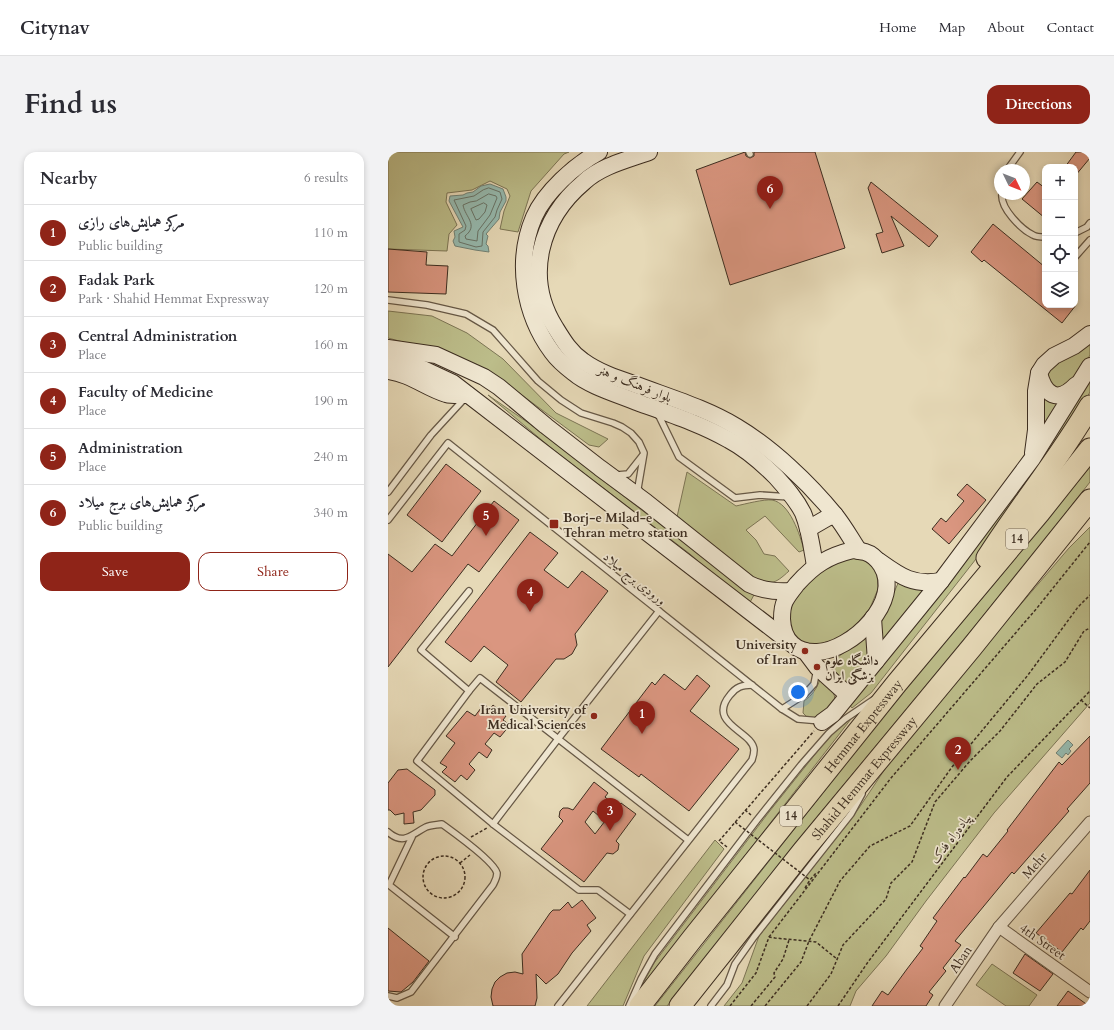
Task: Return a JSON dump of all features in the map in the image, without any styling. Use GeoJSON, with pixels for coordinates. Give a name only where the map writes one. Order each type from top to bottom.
{"type":"FeatureCollection","features":[{"type":"Feature","properties":{"kind":"highway"},"geometry":{"type":"LineString","coordinates":[[943,628],[1004,532],[1057,458],[1090,406]]}},
{"type":"Feature","properties":{"kind":"highway","name":"Hemmat Expressway"},"geometry":{"type":"LineString","coordinates":[[640,1006],[897,683],[1040,512],[1090,449]]}},
{"type":"Feature","properties":{"kind":"highway","name":"14"},"geometry":{"type":"LineString","coordinates":[[1049,550],[1090,500]]}},
{"type":"Feature","properties":{"kind":"highway"},"geometry":{"type":"LineString","coordinates":[[1049,550],[1090,516]]}},
{"type":"Feature","properties":{"kind":"highway","name":"Shahid Hemmat Expressway"},"geometry":{"type":"LineString","coordinates":[[680,1006],[798,856],[967,653],[1049,550]]}},
{"type":"Feature","properties":{"kind":"main road","name":"بلوار فرهنگ و هنر"},"geometry":{"type":"LineString","coordinates":[[599,152],[565,176],[554,187],[534,217],[525,253],[525,290],[535,323],[552,353],[575,374],[601,388],[694,423],[729,440],[761,462],[791,494],[802,512],[808,529],[815,566]]}},
{"type":"Feature","properties":{"kind":"main road","name":"بلوار فرهنگ و هنر"},"geometry":{"type":"LineString","coordinates":[[649,152],[603,170],[584,181],[561,206],[545,236],[540,255],[540,288],[549,317],[564,343],[584,362],[607,374],[700,409],[737,427],[771,451],[807,484],[835,515],[859,551]]}},
{"type":"Feature","properties":{"kind":"main road"},"geometry":{"type":"LineString","coordinates":[[1032,459],[1036,430],[1036,382],[1039,373],[1044,365],[1054,356],[1074,346],[1090,334]]}},
{"type":"Feature","properties":{"kind":"main road"},"geometry":{"type":"LineString","coordinates":[[388,348],[436,355],[484,377],[646,502],[749,584],[758,589],[771,591],[791,591]]}},
{"type":"Feature","properties":{"kind":"main road"},"geometry":{"type":"LineString","coordinates":[[388,359],[407,363],[453,383],[788,641],[805,651],[826,651],[837,648],[860,632],[873,618],[882,602],[886,587],[885,572],[876,558]]}},
{"type":"Feature","properties":{"kind":"main road"},"geometry":{"type":"LineString","coordinates":[[388,371],[410,377],[445,394],[468,395]]}},
{"type":"Feature","properties":{"kind":"main road"},"geometry":{"type":"LineString","coordinates":[[1039,373],[1045,389],[1052,394],[1059,396],[1067,393],[1086,372]]}},
{"type":"Feature","properties":{"kind":"main road"},"geometry":{"type":"LineString","coordinates":[[822,722],[833,714],[941,581],[1032,459],[1086,372]]}},
{"type":"Feature","properties":{"kind":"main road"},"geometry":{"type":"LineString","coordinates":[[791,494],[803,494],[806,490],[807,484]]}},
{"type":"Feature","properties":{"kind":"main road"},"geometry":{"type":"LineString","coordinates":[[808,529],[835,515]]}},
{"type":"Feature","properties":{"kind":"main road"},"geometry":{"type":"LineString","coordinates":[[788,641],[782,624],[784,602],[791,591],[815,566],[839,554],[853,550],[865,552],[876,558],[899,576],[910,580],[924,582],[941,581]]}},
{"type":"Feature","properties":{"kind":"main road"},"geometry":{"type":"LineString","coordinates":[[873,618],[876,661]]}},
{"type":"Feature","properties":{"kind":"main road"},"geometry":{"type":"LineString","coordinates":[[805,651],[817,667],[848,695]]}},
{"type":"Feature","properties":{"kind":"street","name":"Mehr"},"geometry":{"type":"LineString","coordinates":[[999,927],[1090,822]]}},
{"type":"Feature","properties":{"kind":"street","name":"4th Street"},"geometry":{"type":"LineString","coordinates":[[999,927],[1090,992]]}},
{"type":"Feature","properties":{"kind":"street","name":"Aban"},"geometry":{"type":"LineString","coordinates":[[945,1006],[999,927]]}},
{"type":"Feature","properties":{"kind":"lane"},"geometry":{"type":"LineString","coordinates":[[1011,164],[1020,152]]}},
{"type":"Feature","properties":{"kind":"lane"},"geometry":{"type":"LineString","coordinates":[[1002,200],[1013,220],[1033,236],[1042,237]]}},
{"type":"Feature","properties":{"kind":"lane"},"geometry":{"type":"LineString","coordinates":[[1078,231],[1087,227],[1090,223]]}},
{"type":"Feature","properties":{"kind":"lane"},"geometry":{"type":"LineString","coordinates":[[1078,254],[1090,240]]}},
{"type":"Feature","properties":{"kind":"lane"},"geometry":{"type":"LineString","coordinates":[[388,300],[427,305],[466,314],[494,330],[538,381],[561,400],[581,413],[622,427],[631,433],[639,442],[644,453],[638,488],[646,502]]}},
{"type":"Feature","properties":{"kind":"lane"},"geometry":{"type":"LineString","coordinates":[[388,492],[431,435],[468,395]]}},
{"type":"Feature","properties":{"kind":"lane"},"geometry":{"type":"LineString","coordinates":[[647,405],[659,416],[679,457],[735,498],[760,495],[791,494]]}},
{"type":"Feature","properties":{"kind":"lane","name":"ورودی برج میلاد"},"geometry":{"type":"LineString","coordinates":[[388,520],[448,444],[782,709],[798,719],[822,722]]}},
{"type":"Feature","properties":{"kind":"lane"},"geometry":{"type":"LineString","coordinates":[[600,468],[612,474],[628,474],[644,453]]}},
{"type":"Feature","properties":{"kind":"lane"},"geometry":{"type":"LineString","coordinates":[[469,591],[421,650],[469,691]]}},
{"type":"Feature","properties":{"kind":"lane"},"geometry":{"type":"LineString","coordinates":[[493,824],[659,611]]}},
{"type":"Feature","properties":{"kind":"lane"},"geometry":{"type":"LineString","coordinates":[[782,709],[804,695],[814,684],[817,667]]}},
{"type":"Feature","properties":{"kind":"lane"},"geometry":{"type":"LineString","coordinates":[[630,914],[598,890],[579,890],[493,824],[417,761],[469,691],[480,678],[688,840]]}},
{"type":"Feature","properties":{"kind":"lane"},"geometry":{"type":"LineString","coordinates":[[629,1006],[641,979],[655,954],[685,913],[796,772],[829,733],[845,719],[897,683]]}},
{"type":"Feature","properties":{"kind":"lane"},"geometry":{"type":"LineString","coordinates":[[558,1006],[752,760],[754,750],[750,741],[733,727],[727,719],[723,709],[726,700],[732,692],[742,684],[752,684]]}},
{"type":"Feature","properties":{"kind":"lane"},"geometry":{"type":"LineString","coordinates":[[870,780],[889,747]]}},
{"type":"Feature","properties":{"kind":"lane"},"geometry":{"type":"LineString","coordinates":[[711,1006],[727,985],[735,964],[754,937],[851,814],[866,787]]}},
{"type":"Feature","properties":{"kind":"lane"},"geometry":{"type":"LineString","coordinates":[[388,996],[397,998],[411,992],[455,937],[497,879],[496,872],[476,850],[442,824],[427,827],[412,837],[400,839],[389,835]]}},
{"type":"Feature","properties":{"kind":"lane"},"geometry":{"type":"LineString","coordinates":[[412,837],[389,885],[455,937]]}},
{"type":"Feature","properties":{"kind":"path"},"geometry":{"type":"LineString","coordinates":[[730,1006],[756,972],[769,936],[891,778],[1037,608],[1090,542]]}},
{"type":"Feature","properties":{"kind":"path"},"geometry":{"type":"LineString","coordinates":[[764,1006],[801,962],[809,942],[840,881],[870,846],[910,826],[952,767],[1028,675],[1078,607],[1090,595]]}},
{"type":"Feature","properties":{"kind":"path"},"geometry":{"type":"LineString","coordinates":[[807,1006],[831,974],[843,945],[886,899],[891,883],[912,862],[936,802],[970,761],[1000,731],[1038,684],[1065,662],[1084,631],[1090,628]]}},
{"type":"Feature","properties":{"kind":"path","name":"پیاده‌راه فدک"},"geometry":{"type":"LineString","coordinates":[[838,1006],[868,962],[1007,777],[1090,691]]}},
{"type":"Feature","properties":{"kind":"path"},"geometry":{"type":"LineString","coordinates":[[1081,700],[1090,708]]}},
{"type":"Feature","properties":{"kind":"path"},"geometry":{"type":"LineString","coordinates":[[733,852],[718,840],[822,722]]}},
{"type":"Feature","properties":{"kind":"path"},"geometry":{"type":"LineString","coordinates":[[735,822],[810,880]]}},
{"type":"Feature","properties":{"kind":"path"},"geometry":{"type":"LineString","coordinates":[[463,839],[474,836],[493,824]]}},
{"type":"Feature","properties":{"kind":"path"},"geometry":{"type":"LineString","coordinates":[[460,863],[476,850]]}},
{"type":"Feature","properties":{"kind":"path"},"geometry":{"type":"LineString","coordinates":[[448,856],[460,863],[465,876],[464,883],[460,890],[449,897],[442,898],[429,892],[423,880],[426,867],[430,862],[435,858],[448,856]]}},
{"type":"Feature","properties":{"kind":"path"},"geometry":{"type":"LineString","coordinates":[[804,892],[810,880],[822,867]]}},
{"type":"Feature","properties":{"kind":"path"},"geometry":{"type":"LineString","coordinates":[[769,936],[790,940],[816,942],[837,959]]}},
{"type":"Feature","properties":{"kind":"path"},"geometry":{"type":"LineString","coordinates":[[751,1006],[775,977],[774,973],[783,959],[790,940]]}},
{"type":"Feature","properties":{"kind":"green space"},"geometry":{"type":"Polygon","coordinates":[[[388,152],[569,152],[564,154],[531,191],[518,232],[500,229],[504,211],[510,196],[507,189],[490,181],[472,190],[447,193],[446,202],[457,225],[449,234],[447,251],[388,249],[388,152]]]}},
{"type":"Feature","properties":{"kind":"green space"},"geometry":{"type":"Polygon","coordinates":[[[388,311],[432,316],[467,333],[503,359],[556,413],[608,439],[599,447],[589,445],[491,372],[444,353],[388,338],[388,311]]]}},
{"type":"Feature","properties":{"kind":"green space"},"geometry":{"type":"Polygon","coordinates":[[[1090,339],[1090,355],[1080,373],[1060,391],[1045,379],[1050,365],[1090,339]]]}},
{"type":"Feature","properties":{"kind":"green space"},"geometry":{"type":"Polygon","coordinates":[[[1090,375],[1090,392],[1077,415],[983,550],[871,693],[852,708],[848,703],[1090,375]]]}},
{"type":"Feature","properties":{"kind":"green space"},"geometry":{"type":"Polygon","coordinates":[[[1040,389],[1061,400],[1037,446],[1040,389]]]}},
{"type":"Feature","properties":{"kind":"green space"},"geometry":{"type":"Polygon","coordinates":[[[488,395],[530,424],[739,585],[755,593],[748,606],[690,554],[556,452],[488,395]]]}},
{"type":"Feature","properties":{"kind":"green space"},"geometry":{"type":"Polygon","coordinates":[[[1090,467],[1090,482],[1020,571],[813,822],[667,1006],[655,1006],[896,700],[995,583],[1090,467]]]}},
{"type":"Feature","properties":{"kind":"green space"},"geometry":{"type":"Polygon","coordinates":[[[687,472],[736,506],[772,500],[778,502],[784,507],[793,520],[804,550],[799,552],[765,516],[746,530],[756,540],[764,554],[775,556],[789,571],[780,579],[768,583],[763,583],[752,579],[677,517],[687,472]]]}},
{"type":"Feature","properties":{"kind":"green space"},"geometry":{"type":"Polygon","coordinates":[[[1090,527],[1090,703],[994,813],[926,901],[886,956],[856,991],[850,1006],[724,1006],[742,983],[759,936],[859,808],[891,760],[962,673],[1069,548],[1090,527]]]}},
{"type":"Feature","properties":{"kind":"green space"},"geometry":{"type":"Polygon","coordinates":[[[856,557],[867,561],[877,572],[878,589],[870,608],[855,626],[835,640],[814,645],[803,642],[794,634],[788,624],[791,603],[807,581],[826,566],[856,557]]]}},
{"type":"Feature","properties":{"kind":"green space"},"geometry":{"type":"Polygon","coordinates":[[[899,581],[925,590],[882,644],[881,622],[899,581]]]}},
{"type":"Feature","properties":{"kind":"green space"},"geometry":{"type":"Polygon","coordinates":[[[869,635],[870,651],[867,664],[860,674],[847,683],[828,664],[869,635]]]}},
{"type":"Feature","properties":{"kind":"green space"},"geometry":{"type":"Polygon","coordinates":[[[820,679],[833,692],[835,704],[815,719],[807,717],[803,713],[804,701],[814,692],[820,679]]]}},
{"type":"Feature","properties":{"kind":"green space"},"geometry":{"type":"Polygon","coordinates":[[[851,719],[636,996],[654,963],[769,812],[821,747],[836,730],[851,719]]]}},
{"type":"Feature","properties":{"kind":"green space"},"geometry":{"type":"Polygon","coordinates":[[[715,840],[724,849],[644,956],[623,1006],[587,1006],[715,840]]]}},
{"type":"Feature","properties":{"kind":"green space"},"geometry":{"type":"Polygon","coordinates":[[[992,964],[1037,995],[1029,1006],[1006,1006],[976,985],[992,964]]]}},
{"type":"Feature","properties":{"kind":"water"},"geometry":{"type":"Polygon","coordinates":[[[490,184],[503,189],[506,201],[500,212],[499,219],[486,234],[488,236],[486,244],[489,252],[455,246],[453,241],[455,237],[454,231],[463,227],[449,201],[450,196],[463,195],[473,192],[481,186],[490,184]]]}},
{"type":"Feature","properties":{"kind":"water"},"geometry":{"type":"Polygon","coordinates":[[[1068,740],[1073,745],[1069,749],[1071,751],[1068,755],[1066,753],[1062,758],[1056,753],[1068,740]]]}},
{"type":"Feature","properties":{"kind":"building"},"geometry":{"type":"Polygon","coordinates":[[[745,152],[746,156],[750,158],[754,156],[754,152],[815,152],[845,248],[730,285],[696,170],[745,152]]]}},
{"type":"Feature","properties":{"kind":"building"},"geometry":{"type":"Polygon","coordinates":[[[1076,152],[1090,152],[1090,158],[1078,172],[1078,164],[1067,164],[1076,152]]]}},
{"type":"Feature","properties":{"kind":"building"},"geometry":{"type":"Polygon","coordinates":[[[871,182],[938,236],[929,247],[891,216],[904,246],[882,253],[876,234],[883,232],[868,188],[871,182]]]}},
{"type":"Feature","properties":{"kind":"building"},"geometry":{"type":"Polygon","coordinates":[[[1037,182],[1042,186],[1042,216],[1023,200],[1030,200],[1030,190],[1037,182]]]}},
{"type":"Feature","properties":{"kind":"building"},"geometry":{"type":"Polygon","coordinates":[[[993,224],[1042,265],[1042,307],[984,260],[982,262],[971,252],[993,224]]]}},
{"type":"Feature","properties":{"kind":"building"},"geometry":{"type":"Polygon","coordinates":[[[388,249],[427,252],[426,265],[448,266],[446,294],[388,292],[388,249]]]}},
{"type":"Feature","properties":{"kind":"building"},"geometry":{"type":"Polygon","coordinates":[[[1043,308],[1074,308],[1062,323],[1043,308]]]}},
{"type":"Feature","properties":{"kind":"building"},"geometry":{"type":"Polygon","coordinates":[[[446,464],[481,491],[442,542],[407,515],[446,464]]]}},
{"type":"Feature","properties":{"kind":"building"},"geometry":{"type":"Polygon","coordinates":[[[967,484],[986,500],[949,544],[932,529],[941,518],[946,522],[964,501],[957,495],[967,484]]]}},
{"type":"Feature","properties":{"kind":"building"},"geometry":{"type":"Polygon","coordinates":[[[494,501],[519,520],[479,572],[468,564],[388,667],[388,554],[412,572],[435,544],[452,556],[494,501]]]}},
{"type":"Feature","properties":{"kind":"building"},"geometry":{"type":"Polygon","coordinates":[[[530,532],[558,553],[544,570],[568,588],[582,571],[608,591],[575,634],[577,645],[572,654],[564,659],[556,659],[521,702],[496,682],[508,665],[484,646],[471,662],[445,642],[530,532]]]}},
{"type":"Feature","properties":{"kind":"building"},"geometry":{"type":"Polygon","coordinates":[[[664,674],[685,690],[697,675],[710,686],[690,711],[739,749],[689,811],[641,774],[639,777],[601,749],[652,682],[655,685],[664,674]]]}},
{"type":"Feature","properties":{"kind":"building"},"geometry":{"type":"Polygon","coordinates":[[[484,704],[490,709],[493,705],[506,716],[503,720],[510,725],[500,737],[494,733],[485,744],[492,750],[487,758],[479,752],[469,764],[475,770],[467,780],[461,775],[455,782],[442,772],[447,767],[440,763],[455,743],[446,736],[467,711],[475,716],[484,704]]]}},
{"type":"Feature","properties":{"kind":"building"},"geometry":{"type":"Polygon","coordinates":[[[1090,736],[1090,783],[1067,809],[1069,811],[1014,874],[1012,872],[955,941],[961,945],[943,968],[946,971],[929,992],[933,995],[926,1006],[872,1006],[882,991],[888,995],[923,948],[920,946],[937,921],[933,918],[964,877],[965,878],[983,854],[987,857],[1059,762],[1062,765],[1090,736]]]}},
{"type":"Feature","properties":{"kind":"building"},"geometry":{"type":"Polygon","coordinates":[[[407,769],[435,790],[435,795],[421,810],[413,812],[414,823],[404,824],[404,813],[395,815],[388,810],[388,783],[398,770],[407,769]]]}},
{"type":"Feature","properties":{"kind":"building"},"geometry":{"type":"Polygon","coordinates":[[[594,782],[608,793],[605,797],[617,807],[621,803],[636,814],[616,841],[619,844],[618,850],[613,854],[607,853],[584,882],[541,849],[563,821],[559,817],[560,811],[563,808],[573,810],[594,782]],[[593,811],[585,822],[595,834],[605,821],[593,811]]]}},
{"type":"Feature","properties":{"kind":"building"},"geometry":{"type":"Polygon","coordinates":[[[1090,870],[1090,921],[1083,930],[1081,928],[1062,952],[1036,933],[1070,893],[1072,894],[1090,870]]]}},
{"type":"Feature","properties":{"kind":"building"},"geometry":{"type":"Polygon","coordinates":[[[582,900],[596,918],[587,925],[591,931],[572,953],[558,974],[546,984],[536,974],[537,998],[535,1006],[493,1006],[491,997],[495,982],[507,973],[515,972],[523,974],[522,954],[550,913],[553,910],[560,910],[568,902],[572,908],[582,900]]]}},
{"type":"Feature","properties":{"kind":"building"},"geometry":{"type":"Polygon","coordinates":[[[388,928],[429,961],[413,982],[401,992],[388,991],[388,928]]]}},
{"type":"Feature","properties":{"kind":"building"},"geometry":{"type":"Polygon","coordinates":[[[1025,954],[1053,974],[1040,991],[1013,973],[1025,954]]]}},
{"type":"Feature","properties":{"kind":"building"},"geometry":{"type":"Polygon","coordinates":[[[1068,991],[1089,1006],[1057,1006],[1068,991]]]}},
{"type":"Feature","properties":{"kind":"place","name":"مرکز همایش‌های برج میلاد"},"geometry":{"type":"Point","coordinates":[770,209]}},
{"type":"Feature","properties":{"kind":"place","name":"Borj-e Milad-e Tehran metro station"},"geometry":{"type":"Point","coordinates":[554,524]}},
{"type":"Feature","properties":{"kind":"place","name":"Administration"},"geometry":{"type":"Point","coordinates":[486,536]}},
{"type":"Feature","properties":{"kind":"place","name":"Faculty of Medicine"},"geometry":{"type":"Point","coordinates":[530,612]}},
{"type":"Feature","properties":{"kind":"place","name":"University of Iran"},"geometry":{"type":"Point","coordinates":[805,651]}},
{"type":"Feature","properties":{"kind":"place","name":"دانشگاه علوم بزشگى ايران"},"geometry":{"type":"Point","coordinates":[817,667]}},
{"type":"Feature","properties":{"kind":"place","name":"Iran University of Medical Sciences"},"geometry":{"type":"Point","coordinates":[594,716]}},
{"type":"Feature","properties":{"kind":"place","name":"مرکز همایش‌های رازی"},"geometry":{"type":"Point","coordinates":[642,734]}},
{"type":"Feature","properties":{"kind":"place","name":"Fadak Park"},"geometry":{"type":"Point","coordinates":[958,770]}},
{"type":"Feature","properties":{"kind":"place","name":"Central Administration"},"geometry":{"type":"Point","coordinates":[610,831]}}]}
